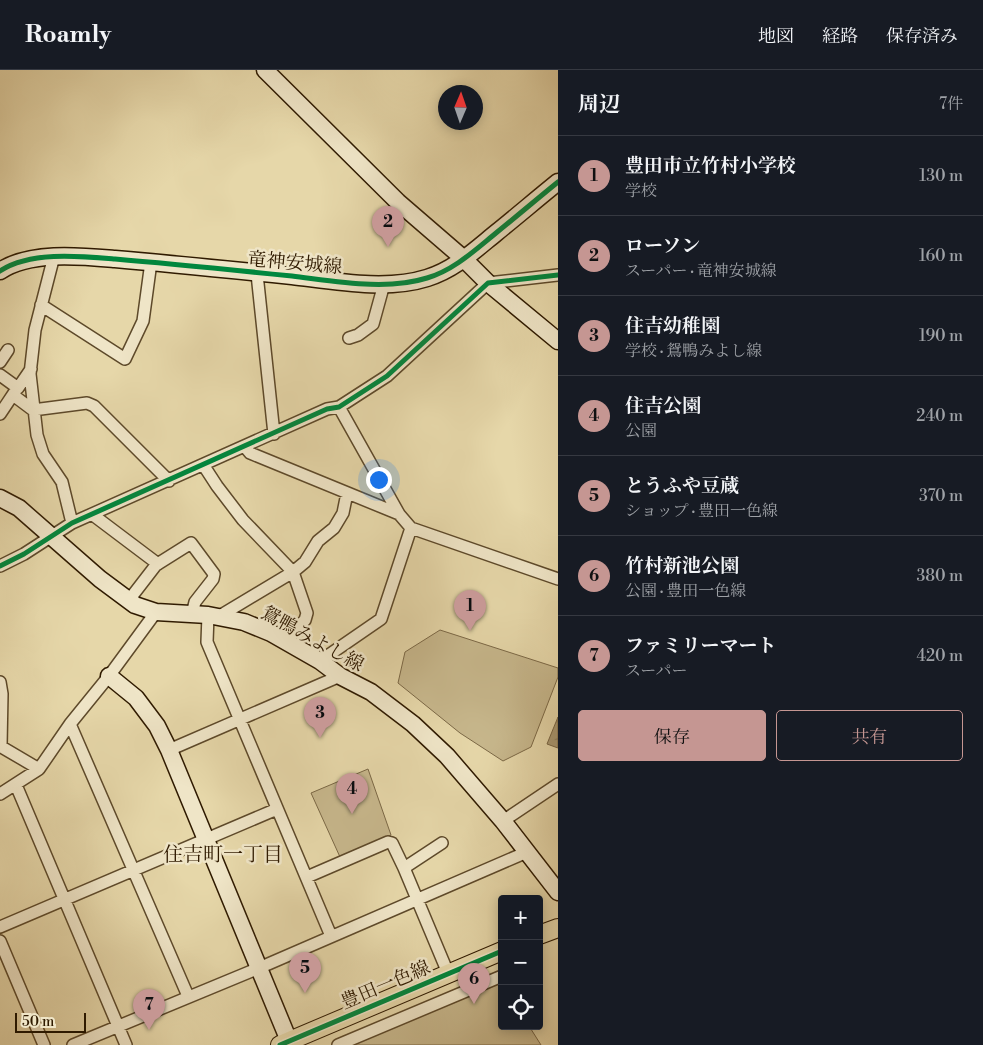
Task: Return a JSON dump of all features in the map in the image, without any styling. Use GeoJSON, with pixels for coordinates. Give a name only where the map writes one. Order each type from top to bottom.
{"type":"FeatureCollection","features":[{"type":"Feature","properties":{"kind":"main road"},"geometry":{"type":"LineString","coordinates":[[543,934],[558,928]]}},
{"type":"Feature","properties":{"kind":"main road","name":"豊田一色線"},"geometry":{"type":"LineString","coordinates":[[287,1044],[498,953]]}},
{"type":"Feature","properties":{"kind":"street"},"geometry":{"type":"LineString","coordinates":[[264,70],[398,202],[464,259],[488,283],[558,341]]}},
{"type":"Feature","properties":{"kind":"street","name":"竜神安城線"},"geometry":{"type":"LineString","coordinates":[[0,271],[11,264],[54,256],[92,257],[257,274],[401,284],[426,279],[444,272],[464,259],[558,182]]}},
{"type":"Feature","properties":{"kind":"street"},"geometry":{"type":"LineString","coordinates":[[54,256],[35,330],[31,369],[33,410],[37,435],[43,454],[62,482],[72,524]]}},
{"type":"Feature","properties":{"kind":"street"},"geometry":{"type":"LineString","coordinates":[[41,305],[125,359],[143,321],[151,262]]}},
{"type":"Feature","properties":{"kind":"street"},"geometry":{"type":"LineString","coordinates":[[257,274],[274,434]]}},
{"type":"Feature","properties":{"kind":"street"},"geometry":{"type":"LineString","coordinates":[[0,566],[24,554],[72,524],[328,409],[339,407],[387,376],[488,283],[558,275]]}},
{"type":"Feature","properties":{"kind":"street"},"geometry":{"type":"LineString","coordinates":[[349,338],[358,335],[373,324],[384,284]]}},
{"type":"Feature","properties":{"kind":"street"},"geometry":{"type":"LineString","coordinates":[[0,362],[8,350]]}},
{"type":"Feature","properties":{"kind":"street"},"geometry":{"type":"LineString","coordinates":[[0,414],[31,369]]}},
{"type":"Feature","properties":{"kind":"street"},"geometry":{"type":"LineString","coordinates":[[0,375],[33,410]]}},
{"type":"Feature","properties":{"kind":"street"},"geometry":{"type":"LineString","coordinates":[[33,410],[87,403],[94,406],[169,481]]}},
{"type":"Feature","properties":{"kind":"street"},"geometry":{"type":"LineString","coordinates":[[339,407],[399,514],[411,528],[558,579]]}},
{"type":"Feature","properties":{"kind":"street"},"geometry":{"type":"LineString","coordinates":[[245,447],[250,453],[399,514]]}},
{"type":"Feature","properties":{"kind":"street"},"geometry":{"type":"LineString","coordinates":[[204,466],[243,520],[292,572],[307,613],[305,620],[284,641]]}},
{"type":"Feature","properties":{"kind":"street"},"geometry":{"type":"LineString","coordinates":[[206,615],[292,572],[305,562],[318,541],[334,528],[343,513],[347,493]]}},
{"type":"Feature","properties":{"kind":"street","name":"鴛鴨みよし線"},"geometry":{"type":"LineString","coordinates":[[0,498],[19,508],[100,579],[129,600],[147,610],[206,615],[244,622],[271,633],[320,661],[340,676],[370,692],[413,724],[447,756],[503,821],[558,892]]}},
{"type":"Feature","properties":{"kind":"street"},"geometry":{"type":"LineString","coordinates":[[93,515],[158,564]]}},
{"type":"Feature","properties":{"kind":"street"},"geometry":{"type":"LineString","coordinates":[[320,661],[381,619],[411,528]]}},
{"type":"Feature","properties":{"kind":"street"},"geometry":{"type":"LineString","coordinates":[[129,600],[158,564],[190,544],[214,574],[214,579],[195,602],[206,615],[207,642],[331,936]]}},
{"type":"Feature","properties":{"kind":"street"},"geometry":{"type":"LineString","coordinates":[[0,794],[39,769],[70,724],[109,676],[156,612]]}},
{"type":"Feature","properties":{"kind":"street"},"geometry":{"type":"LineString","coordinates":[[109,676],[136,698],[157,726],[169,750],[259,968],[287,1044]]}},
{"type":"Feature","properties":{"kind":"street"},"geometry":{"type":"LineString","coordinates":[[169,750],[340,676]]}},
{"type":"Feature","properties":{"kind":"street"},"geometry":{"type":"LineString","coordinates":[[0,682],[2,694],[0,746],[39,769]]}},
{"type":"Feature","properties":{"kind":"street"},"geometry":{"type":"LineString","coordinates":[[70,724],[188,996]]}},
{"type":"Feature","properties":{"kind":"street"},"geometry":{"type":"LineString","coordinates":[[503,821],[558,784]]}},
{"type":"Feature","properties":{"kind":"street"},"geometry":{"type":"LineString","coordinates":[[16,785],[126,1045]]}},
{"type":"Feature","properties":{"kind":"street"},"geometry":{"type":"LineString","coordinates":[[0,927],[277,809]]}},
{"type":"Feature","properties":{"kind":"street"},"geometry":{"type":"LineString","coordinates":[[307,877],[388,842],[392,843],[448,973]]}},
{"type":"Feature","properties":{"kind":"street"},"geometry":{"type":"LineString","coordinates":[[404,868],[442,843]]}},
{"type":"Feature","properties":{"kind":"street"},"geometry":{"type":"LineString","coordinates":[[73,1045],[259,968],[527,852]]}},
{"type":"Feature","properties":{"kind":"street"},"geometry":{"type":"LineString","coordinates":[[0,941],[44,1045]]}},
{"type":"Feature","properties":{"kind":"street"},"geometry":{"type":"LineString","coordinates":[[338,1045],[498,978]]}},
{"type":"Feature","properties":{"kind":"shaded area"},"geometry":{"type":"Polygon","coordinates":[[[440,630],[558,668],[558,677],[531,747],[503,761],[460,733],[398,683],[405,652],[440,630]]]}},
{"type":"Feature","properties":{"kind":"shaded area"},"geometry":{"type":"Polygon","coordinates":[[[368,769],[391,835],[340,857],[311,793],[368,769]]]}},
{"type":"Feature","properties":{"kind":"shaded area"},"geometry":{"type":"Polygon","coordinates":[[[498,981],[498,1030],[532,1030],[541,1045],[353,1045],[498,981]]]}},
{"type":"Feature","properties":{"kind":"water"},"geometry":{"type":"Polygon","coordinates":[[[558,717],[558,748],[547,744],[558,717]]]}},
{"type":"Feature","properties":{"kind":"cycle path"},"geometry":{"type":"LineString","coordinates":[[0,271],[26,260],[71,256],[181,265],[360,284],[411,282],[427,278],[455,265],[558,182]]}},
{"type":"Feature","properties":{"kind":"cycle path"},"geometry":{"type":"LineString","coordinates":[[0,566],[24,554],[72,523],[327,409],[339,407],[387,376],[488,283],[558,275]]}},
{"type":"Feature","properties":{"kind":"cycle path"},"geometry":{"type":"LineString","coordinates":[[280,1045],[498,953]]}},
{"type":"Feature","properties":{"kind":"place","name":"ローソン"},"geometry":{"type":"Point","coordinates":[388,247]}},
{"type":"Feature","properties":{"kind":"place","name":"豊田市立竹村小学校"},"geometry":{"type":"Point","coordinates":[470,631]}},
{"type":"Feature","properties":{"kind":"place","name":"住吉幼稚園"},"geometry":{"type":"Point","coordinates":[320,738]}},
{"type":"Feature","properties":{"kind":"place","name":"住吉公園"},"geometry":{"type":"Point","coordinates":[352,814]}},
{"type":"Feature","properties":{"kind":"place","name":"とうふや豆蔵"},"geometry":{"type":"Point","coordinates":[305,993]}},
{"type":"Feature","properties":{"kind":"place","name":"竹村新池公園"},"geometry":{"type":"Point","coordinates":[474,1004]}},
{"type":"Feature","properties":{"kind":"place","name":"ファミリーマート"},"geometry":{"type":"Point","coordinates":[149,1030]}},
{"type":"Feature","properties":{"kind":"district","name":"住吉町一丁目"},"geometry":{"type":"Point","coordinates":[223,854]}}]}
